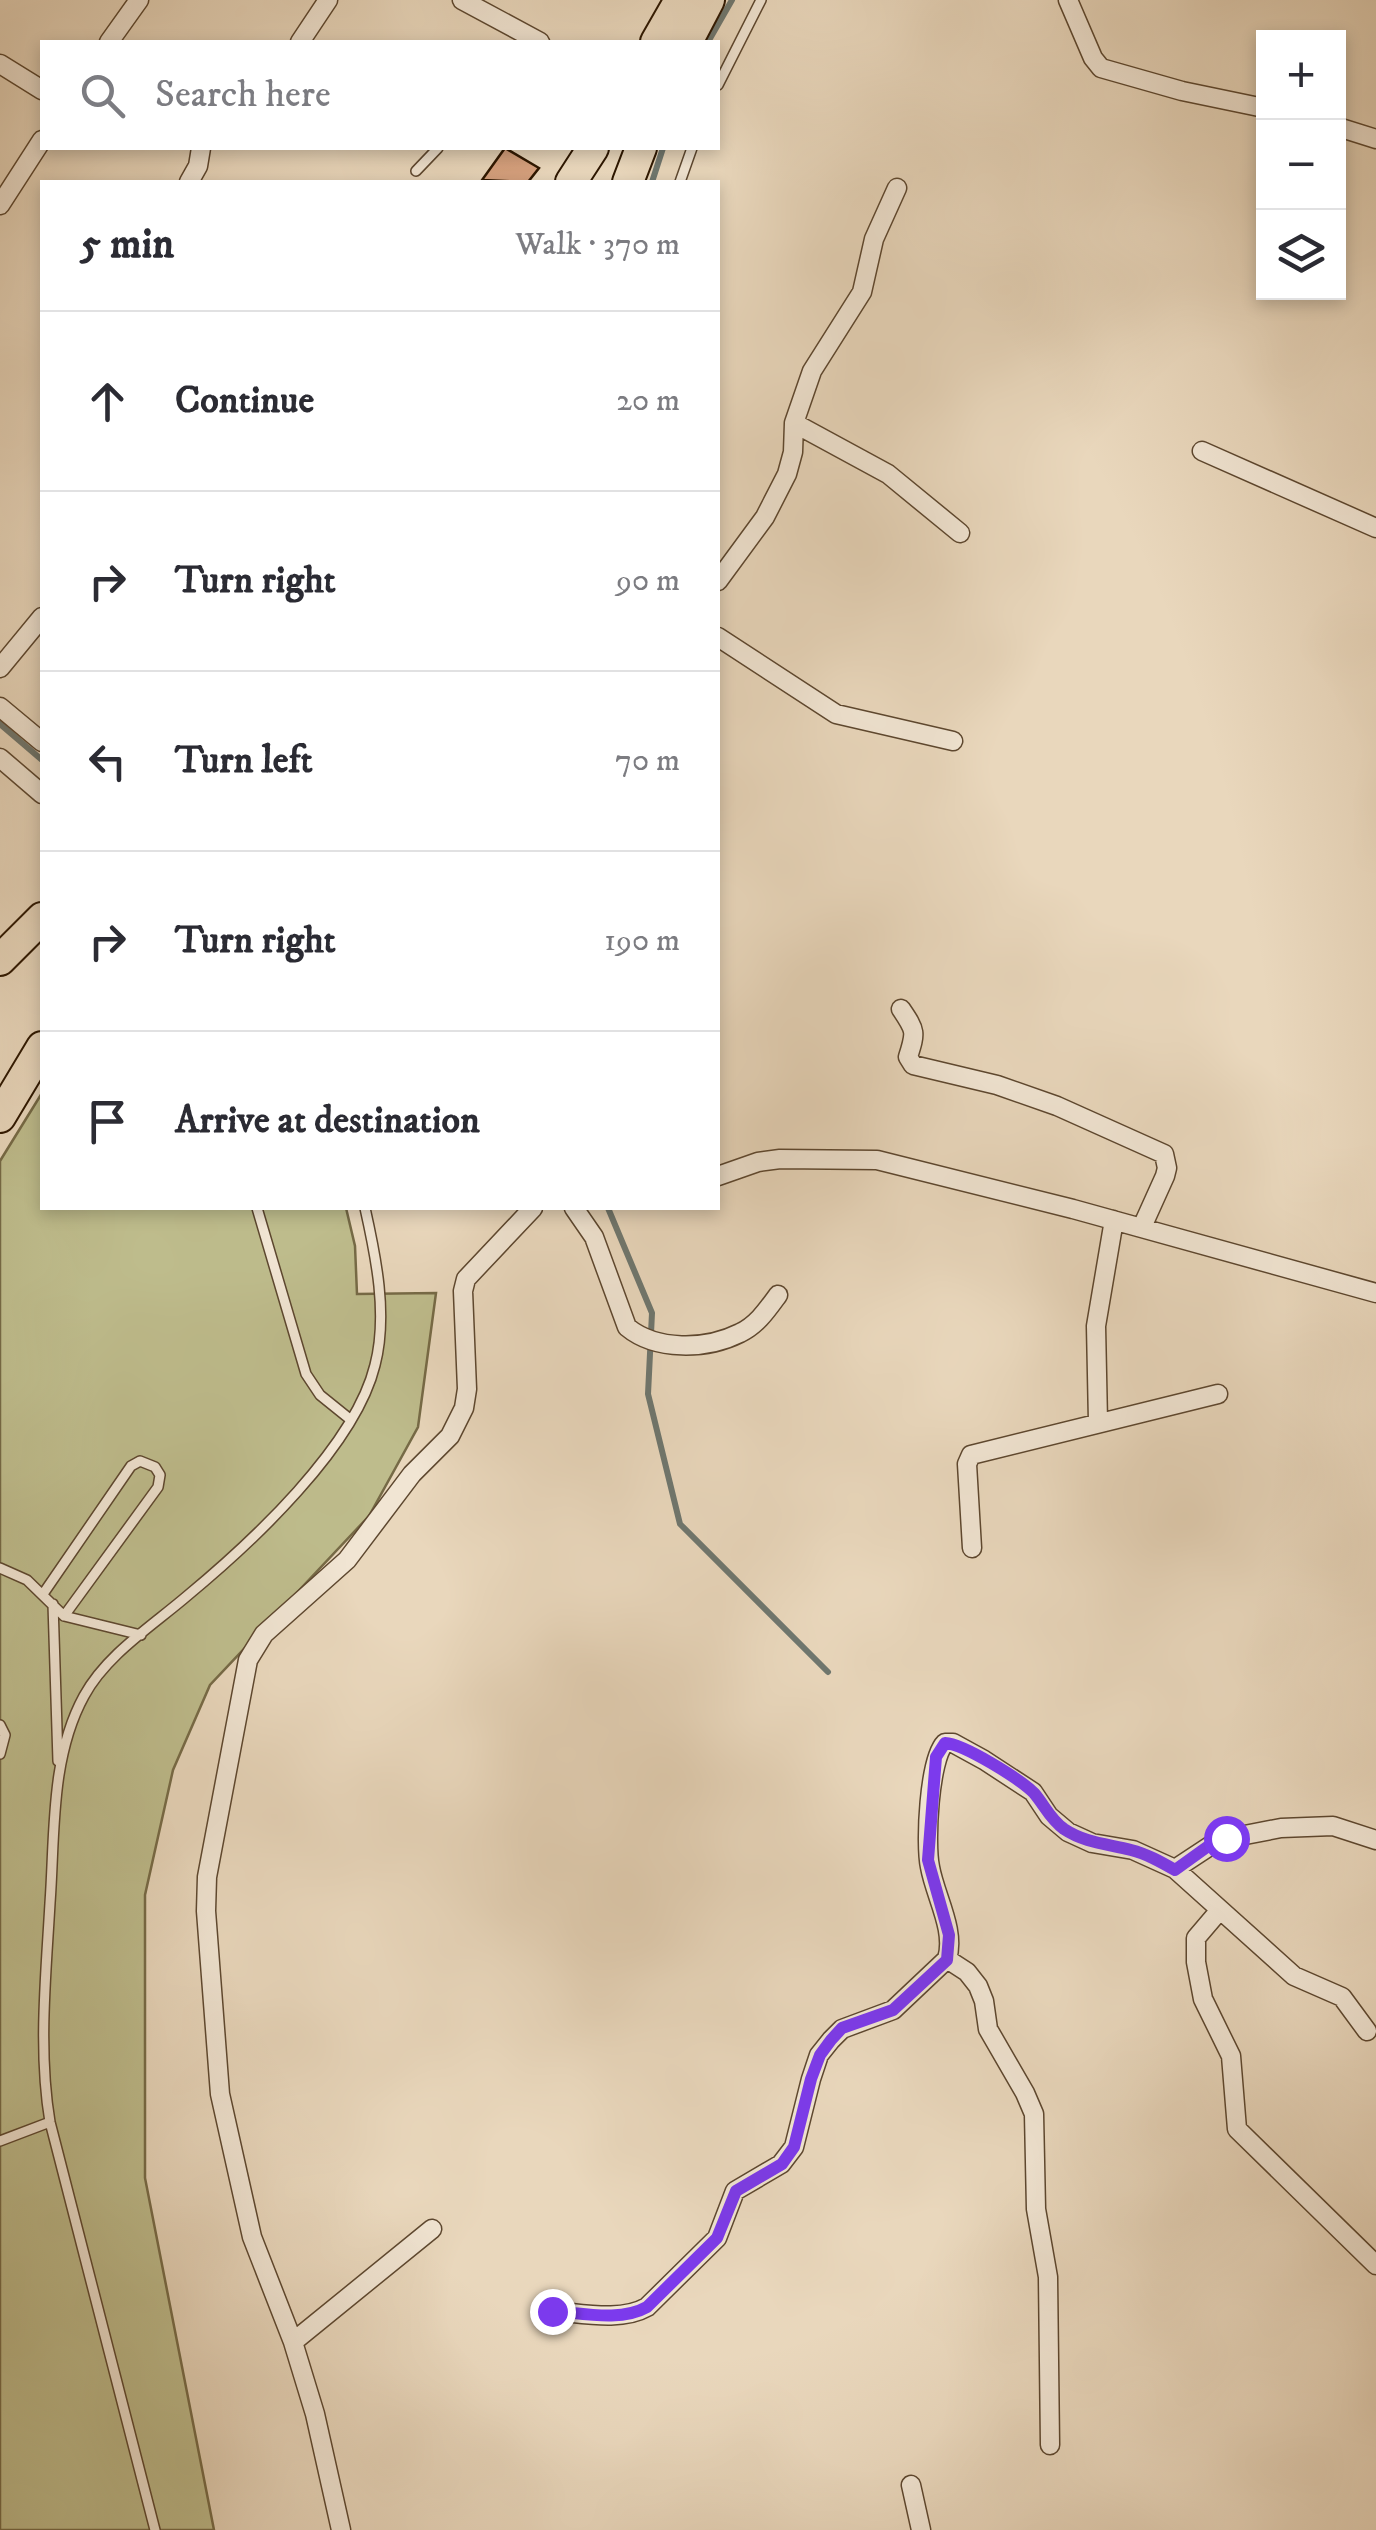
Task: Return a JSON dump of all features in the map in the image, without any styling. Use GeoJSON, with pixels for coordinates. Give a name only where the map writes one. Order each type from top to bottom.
{"type":"FeatureCollection","features":[{"type":"Feature","properties":{"kind":"main road"},"geometry":{"type":"LineString","coordinates":[[657,40],[680,0]]}},
{"type":"Feature","properties":{"kind":"main road"},"geometry":{"type":"LineString","coordinates":[[688,40],[709,0]]}},
{"type":"Feature","properties":{"kind":"main road"},"geometry":{"type":"LineString","coordinates":[[573,180],[592,150]]}},
{"type":"Feature","properties":{"kind":"main road"},"geometry":{"type":"LineString","coordinates":[[629,180],[640,150]]}},
{"type":"Feature","properties":{"kind":"main road"},"geometry":{"type":"LineString","coordinates":[[0,1074],[40,1031]]}},
{"type":"Feature","properties":{"kind":"main road"},"geometry":{"type":"LineString","coordinates":[[0,1117],[40,1051]]}},
{"type":"Feature","properties":{"kind":"street"},"geometry":{"type":"LineString","coordinates":[[110,40],[138,0]]}},
{"type":"Feature","properties":{"kind":"street"},"geometry":{"type":"LineString","coordinates":[[301,40],[328,0]]}},
{"type":"Feature","properties":{"kind":"street"},"geometry":{"type":"LineString","coordinates":[[462,0],[519,38]]}},
{"type":"Feature","properties":{"kind":"street"},"geometry":{"type":"LineString","coordinates":[[1068,0],[1101,68],[1256,106]]}},
{"type":"Feature","properties":{"kind":"street"},"geometry":{"type":"LineString","coordinates":[[0,64],[40,89]]}},
{"type":"Feature","properties":{"kind":"street"},"geometry":{"type":"LineString","coordinates":[[1346,130],[1376,139]]}},
{"type":"Feature","properties":{"kind":"street"},"geometry":{"type":"LineString","coordinates":[[0,205],[40,143]]}},
{"type":"Feature","properties":{"kind":"street"},"geometry":{"type":"LineString","coordinates":[[190,180],[201,150]]}},
{"type":"Feature","properties":{"kind":"street"},"geometry":{"type":"LineString","coordinates":[[720,578],[765,517],[787,474],[794,423],[812,371],[862,292],[874,239],[897,188]]}},
{"type":"Feature","properties":{"kind":"street"},"geometry":{"type":"LineString","coordinates":[[794,423],[888,474],[960,533]]}},
{"type":"Feature","properties":{"kind":"street"},"geometry":{"type":"LineString","coordinates":[[1202,451],[1376,528]]}},
{"type":"Feature","properties":{"kind":"street"},"geometry":{"type":"LineString","coordinates":[[0,668],[40,619]]}},
{"type":"Feature","properties":{"kind":"street"},"geometry":{"type":"LineString","coordinates":[[720,638],[836,714],[953,741]]}},
{"type":"Feature","properties":{"kind":"street"},"geometry":{"type":"LineString","coordinates":[[0,707],[40,740]]}},
{"type":"Feature","properties":{"kind":"street"},"geometry":{"type":"LineString","coordinates":[[0,758],[40,792]]}},
{"type":"Feature","properties":{"kind":"street"},"geometry":{"type":"LineString","coordinates":[[901,1010],[914,1027],[908,1057],[913,1065],[996,1084],[1158,1148],[1168,1168],[1142,1228]]}},
{"type":"Feature","properties":{"kind":"street"},"geometry":{"type":"LineString","coordinates":[[720,1175],[780,1159],[877,1160],[1376,1292]]}},
{"type":"Feature","properties":{"kind":"street"},"geometry":{"type":"LineString","coordinates":[[341,2530],[315,2414],[293,2342],[252,2236],[220,2094],[206,1911],[207,1877],[248,1660],[264,1634],[347,1560],[412,1474],[450,1436],[464,1408],[467,1388],[463,1291],[466,1279],[531,1210]]}},
{"type":"Feature","properties":{"kind":"street"},"geometry":{"type":"LineString","coordinates":[[575,1210],[594,1237],[624,1321],[634,1332],[665,1346],[720,1340],[742,1332],[761,1318],[778,1295]]}},
{"type":"Feature","properties":{"kind":"street"},"geometry":{"type":"LineString","coordinates":[[1098,1422],[1096,1326],[1114,1220]]}},
{"type":"Feature","properties":{"kind":"street"},"geometry":{"type":"LineString","coordinates":[[972,1548],[968,1458],[975,1453],[1218,1394]]}},
{"type":"Feature","properties":{"kind":"street"},"geometry":{"type":"LineString","coordinates":[[552,2311],[623,2315],[647,2307],[717,2238],[736,2191],[782,2164],[794,2147],[815,2067],[831,2040],[842,2028],[893,2010],[947,1960],[949,1935],[929,1866],[928,1847],[936,1757],[945,1743],[984,1760],[1032,1792],[1049,1816],[1068,1832],[1092,1842],[1133,1850],[1175,1870],[1294,1976],[1342,1997],[1367,2030]]}},
{"type":"Feature","properties":{"kind":"street"},"geometry":{"type":"LineString","coordinates":[[1175,1870],[1219,1840],[1281,1828],[1333,1826],[1376,1840]]}},
{"type":"Feature","properties":{"kind":"street"},"geometry":{"type":"LineString","coordinates":[[1219,1911],[1196,1938],[1196,1962],[1204,1999],[1231,2056],[1236,2129],[1376,2265]]}},
{"type":"Feature","properties":{"kind":"street"},"geometry":{"type":"LineString","coordinates":[[947,1960],[968,1972],[978,1986],[988,2029],[1034,2114],[1036,2209],[1048,2277],[1050,2444]]}},
{"type":"Feature","properties":{"kind":"street"},"geometry":{"type":"LineString","coordinates":[[293,2342],[432,2229]]}},
{"type":"Feature","properties":{"kind":"street"},"geometry":{"type":"LineString","coordinates":[[911,2486],[921,2530]]}},
{"type":"Feature","properties":{"kind":"lane"},"geometry":{"type":"LineString","coordinates":[[720,81],[760,0]]}},
{"type":"Feature","properties":{"kind":"lane"},"geometry":{"type":"LineString","coordinates":[[416,171],[436,150]]}},
{"type":"Feature","properties":{"kind":"lane"},"geometry":{"type":"LineString","coordinates":[[681,180],[691,150]]}},
{"type":"Feature","properties":{"kind":"lane"},"geometry":{"type":"LineString","coordinates":[[258,1210],[306,1374],[320,1395],[351,1420]]}},
{"type":"Feature","properties":{"kind":"lane"},"geometry":{"type":"LineString","coordinates":[[58,1779],[67,1736],[84,1694],[110,1661],[253,1538],[304,1482],[351,1420],[371,1379],[380,1333],[380,1302],[365,1210]]}},
{"type":"Feature","properties":{"kind":"lane"},"geometry":{"type":"LineString","coordinates":[[43,1594],[131,1466],[140,1462],[156,1467],[160,1475],[158,1487],[64,1616]]}},
{"type":"Feature","properties":{"kind":"lane"},"geometry":{"type":"LineString","coordinates":[[0,1568],[27,1580],[64,1616],[141,1635]]}},
{"type":"Feature","properties":{"kind":"lane"},"geometry":{"type":"LineString","coordinates":[[53,1604],[58,1779],[44,2079],[50,2122],[155,2530]]}},
{"type":"Feature","properties":{"kind":"lane"},"geometry":{"type":"LineString","coordinates":[[0,1726],[5,1744],[0,1754]]}},
{"type":"Feature","properties":{"kind":"lane"},"geometry":{"type":"LineString","coordinates":[[0,2141],[50,2122]]}},
{"type":"Feature","properties":{"kind":"shaded area"},"geometry":{"type":"Polygon","coordinates":[[[40,1096],[40,1210],[346,1210],[355,1246],[357,1294],[436,1293],[418,1427],[369,1516],[210,1685],[173,1770],[145,1895],[145,2178],[214,2530],[0,2530],[0,1161],[40,1096]]]}},
{"type":"Feature","properties":{"kind":"building"},"geometry":{"type":"Polygon","coordinates":[[[504,150],[539,168],[530,180],[482,180],[504,150]]]}},
{"type":"Feature","properties":{"kind":"waterway"},"geometry":{"type":"LineString","coordinates":[[709,40],[732,0]]}},
{"type":"Feature","properties":{"kind":"waterway"},"geometry":{"type":"LineString","coordinates":[[653,180],[662,150]]}},
{"type":"Feature","properties":{"kind":"waterway"},"geometry":{"type":"LineString","coordinates":[[0,724],[40,758]]}},
{"type":"Feature","properties":{"kind":"waterway"},"geometry":{"type":"LineString","coordinates":[[609,1210],[652,1313],[648,1394],[680,1524],[828,1672]]}},
{"type":"Feature","properties":{"kind":"route"},"geometry":{"type":"LineString","coordinates":[[552,2311],[623,2315],[647,2307],[717,2238],[736,2191],[782,2164],[794,2147],[811,2079],[831,2040],[842,2028],[893,2010],[947,1960],[949,1935],[928,1860],[936,1757],[945,1743],[984,1760],[1032,1792],[1049,1816],[1068,1832],[1092,1842],[1133,1850],[1175,1870],[1226,1838]]}}]}
